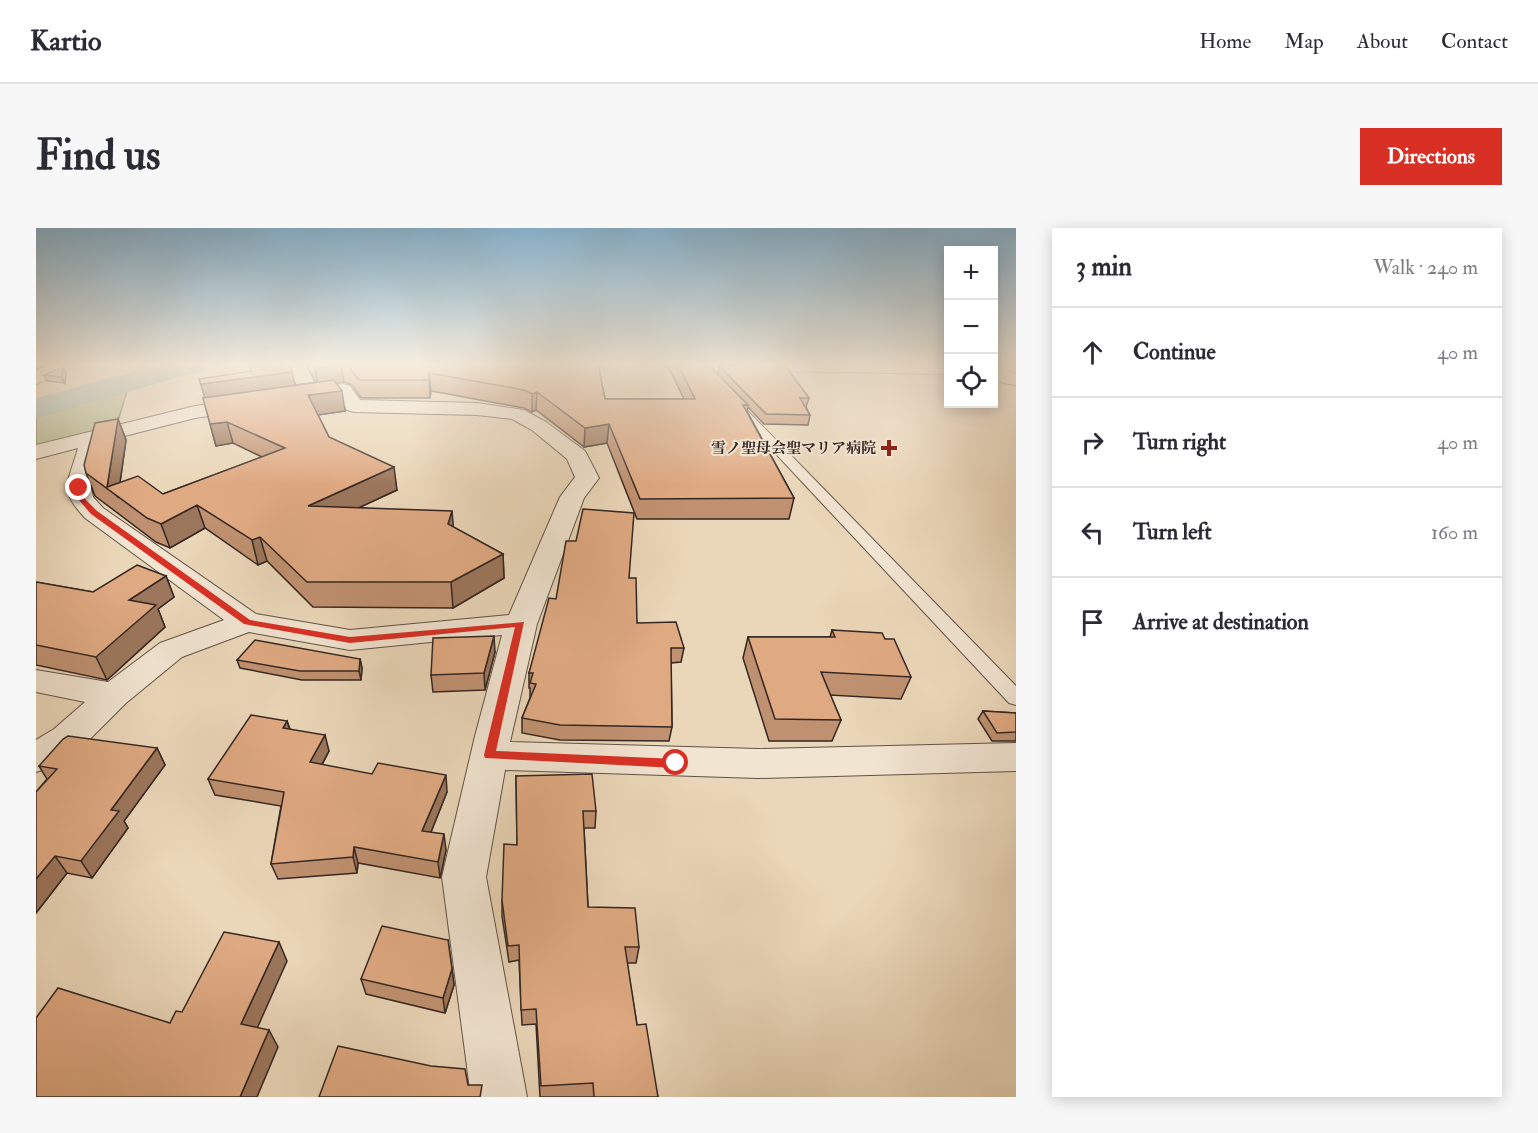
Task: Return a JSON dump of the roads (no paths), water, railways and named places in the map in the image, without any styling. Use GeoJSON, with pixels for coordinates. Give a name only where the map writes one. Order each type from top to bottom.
{"type":"FeatureCollection","features":[{"type":"Feature","properties":{"kind":"street"},"geometry":{"type":"LineString","coordinates":[[36,452],[195,412],[246,405]]}},
{"type":"Feature","properties":{"kind":"street"},"geometry":{"type":"LineString","coordinates":[[353,405],[477,409],[517,414],[539,426],[577,456],[587,478],[572,497],[520,624],[489,755],[464,877],[498,1097]]}},
{"type":"Feature","properties":{"kind":"street"},"geometry":{"type":"LineString","coordinates":[[91,438],[79,488],[81,499],[94,513],[247,622],[350,640],[520,624]]}},
{"type":"Feature","properties":{"kind":"street"},"geometry":{"type":"LineString","coordinates":[[36,758],[67,739],[114,695],[171,650],[247,622]]}},
{"type":"Feature","properties":{"kind":"street"},"geometry":{"type":"LineString","coordinates":[[36,681],[114,695]]}},
{"type":"Feature","properties":{"kind":"street"},"geometry":{"type":"LineString","coordinates":[[489,755],[676,763],[848,762],[970,755],[1016,757]]}},
{"type":"Feature","properties":{"kind":"lane"},"geometry":{"type":"LineString","coordinates":[[738,405],[1016,698]]}},
{"type":"Feature","properties":{"kind":"waterway"},"geometry":{"type":"LineString","coordinates":[[36,408],[48,405]]}},
{"type":"Feature","properties":{"kind":"place","name":"雪ノ聖母会聖マリア病院"},"geometry":{"type":"Point","coordinates":[889,448]}}]}
